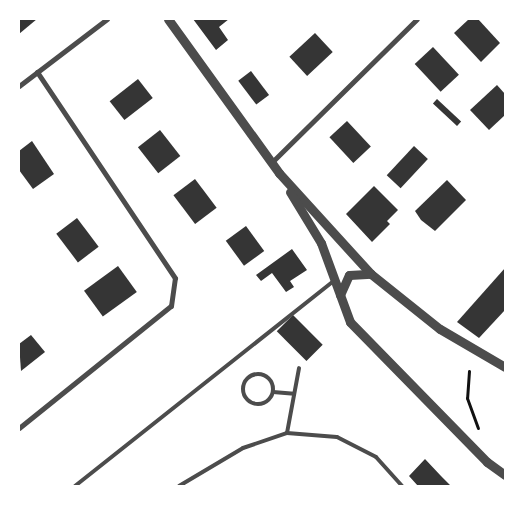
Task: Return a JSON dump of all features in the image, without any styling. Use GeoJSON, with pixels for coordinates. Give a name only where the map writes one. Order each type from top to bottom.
{"type":"FeatureCollection","features":[{"type":"Feature","properties":{"kind":"street"},"geometry":{"type":"LineString","coordinates":[[19,86],[107,19]]}},
{"type":"Feature","properties":{"kind":"street"},"geometry":{"type":"LineString","coordinates":[[168,19],[271,163],[371,274],[440,329],[505,367]]}},
{"type":"Feature","properties":{"kind":"street"},"geometry":{"type":"LineString","coordinates":[[271,163],[417,19]]}},
{"type":"Feature","properties":{"kind":"street"},"geometry":{"type":"LineString","coordinates":[[19,428],[171,306],[176,278],[37,72]]}},
{"type":"Feature","properties":{"kind":"street"},"geometry":{"type":"LineString","coordinates":[[279,173],[321,243],[335,280],[339,298],[350,322],[489,465],[505,475]]}},
{"type":"Feature","properties":{"kind":"street"},"geometry":{"type":"LineString","coordinates":[[339,298],[349,275],[371,274]]}},
{"type":"Feature","properties":{"kind":"lane"},"geometry":{"type":"LineString","coordinates":[[75,486],[335,280]]}},
{"type":"Feature","properties":{"kind":"lane"},"geometry":{"type":"LineString","coordinates":[[287,433],[299,368]]}},
{"type":"Feature","properties":{"kind":"lane"},"geometry":{"type":"LineString","coordinates":[[255,374],[264,374],[273,392],[268,400],[252,404],[244,394],[244,381],[255,374]]}},
{"type":"Feature","properties":{"kind":"lane"},"geometry":{"type":"LineString","coordinates":[[273,392],[294,394]]}},
{"type":"Feature","properties":{"kind":"lane"},"geometry":{"type":"LineString","coordinates":[[179,486],[243,448],[287,433],[337,437],[376,457],[402,486]]}},
{"type":"Feature","properties":{"kind":"path"},"geometry":{"type":"LineString","coordinates":[[469,371],[467,398],[478,428]]}},
{"type":"Feature","properties":{"kind":"building"},"geometry":{"type":"Polygon","coordinates":[[[19,19],[37,19],[19,34],[19,19]]]}},
{"type":"Feature","properties":{"kind":"building"},"geometry":{"type":"Polygon","coordinates":[[[193,19],[229,19],[219,27],[228,40],[216,50],[193,19]]]}},
{"type":"Feature","properties":{"kind":"building"},"geometry":{"type":"Polygon","coordinates":[[[469,19],[478,19],[500,43],[481,62],[454,33],[469,19]]]}},
{"type":"Feature","properties":{"kind":"building"},"geometry":{"type":"Polygon","coordinates":[[[315,33],[333,52],[307,76],[289,57],[315,33]]]}},
{"type":"Feature","properties":{"kind":"building"},"geometry":{"type":"Polygon","coordinates":[[[433,47],[459,75],[441,92],[415,64],[433,47]]]}},
{"type":"Feature","properties":{"kind":"building"},"geometry":{"type":"Polygon","coordinates":[[[251,71],[269,95],[256,105],[238,81],[251,71]]]}},
{"type":"Feature","properties":{"kind":"building"},"geometry":{"type":"Polygon","coordinates":[[[138,79],[153,98],[124,120],[110,101],[138,79]]]}},
{"type":"Feature","properties":{"kind":"building"},"geometry":{"type":"Polygon","coordinates":[[[497,85],[505,94],[505,115],[489,130],[470,110],[497,85]]]}},
{"type":"Feature","properties":{"kind":"building"},"geometry":{"type":"Polygon","coordinates":[[[437,99],[461,122],[457,126],[433,103],[437,99]]]}},
{"type":"Feature","properties":{"kind":"building"},"geometry":{"type":"Polygon","coordinates":[[[347,121],[371,147],[353,163],[329,137],[347,121]]]}},
{"type":"Feature","properties":{"kind":"building"},"geometry":{"type":"Polygon","coordinates":[[[160,130],[180,156],[158,173],[138,147],[160,130]]]}},
{"type":"Feature","properties":{"kind":"building"},"geometry":{"type":"Polygon","coordinates":[[[32,141],[54,174],[33,189],[19,170],[19,151],[32,141]]]}},
{"type":"Feature","properties":{"kind":"building"},"geometry":{"type":"Polygon","coordinates":[[[414,146],[428,159],[401,188],[387,175],[414,146]]]}},
{"type":"Feature","properties":{"kind":"building"},"geometry":{"type":"Polygon","coordinates":[[[195,179],[217,208],[195,224],[173,195],[195,179]]]}},
{"type":"Feature","properties":{"kind":"building"},"geometry":{"type":"Polygon","coordinates":[[[447,180],[466,200],[435,231],[421,220],[415,211],[447,180]]]}},
{"type":"Feature","properties":{"kind":"building"},"geometry":{"type":"Polygon","coordinates":[[[374,186],[398,210],[387,221],[390,224],[372,242],[346,214],[374,186]]]}},
{"type":"Feature","properties":{"kind":"building"},"geometry":{"type":"Polygon","coordinates":[[[77,218],[99,247],[78,262],[56,234],[77,218]]]}},
{"type":"Feature","properties":{"kind":"building"},"geometry":{"type":"Polygon","coordinates":[[[246,226],[264,251],[244,266],[226,241],[246,226]]]}},
{"type":"Feature","properties":{"kind":"building"},"geometry":{"type":"Polygon","coordinates":[[[292,249],[307,270],[290,281],[294,287],[286,292],[272,273],[261,281],[256,275],[292,249]]]}},
{"type":"Feature","properties":{"kind":"building"},"geometry":{"type":"Polygon","coordinates":[[[118,266],[137,292],[103,317],[84,291],[118,266]]]}},
{"type":"Feature","properties":{"kind":"building"},"geometry":{"type":"Polygon","coordinates":[[[505,268],[505,310],[479,338],[457,322],[505,268]]]}},
{"type":"Feature","properties":{"kind":"building"},"geometry":{"type":"Polygon","coordinates":[[[293,315],[323,345],[306,361],[277,331],[293,315]]]}},
{"type":"Feature","properties":{"kind":"building"},"geometry":{"type":"Polygon","coordinates":[[[31,335],[45,352],[21,371],[19,344],[31,335]]]}},
{"type":"Feature","properties":{"kind":"building"},"geometry":{"type":"Polygon","coordinates":[[[425,459],[451,486],[418,486],[409,476],[425,459]]]}}]}
